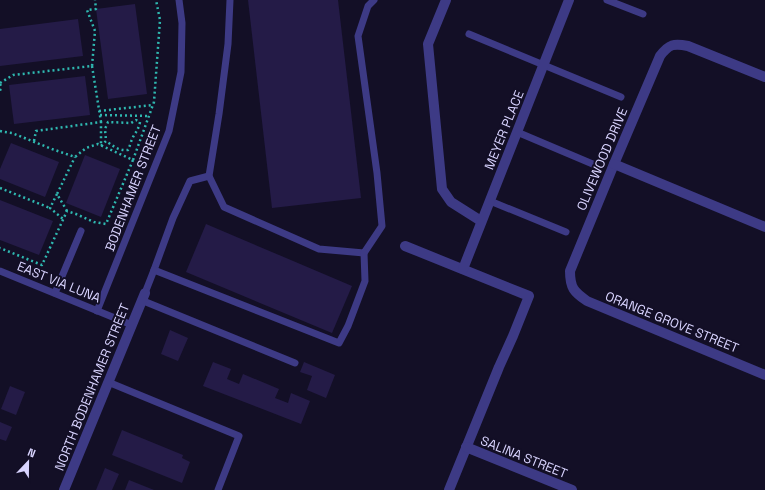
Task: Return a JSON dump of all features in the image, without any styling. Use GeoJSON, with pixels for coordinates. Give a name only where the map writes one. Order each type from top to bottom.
{"type":"FeatureCollection","features":[{"type":"Feature","properties":{"kind":"street"},"geometry":{"type":"LineString","coordinates":[[446,0],[428,44],[442,189],[451,202],[481,221]]}},
{"type":"Feature","properties":{"kind":"street","name":"MEYER PLACE"},"geometry":{"type":"LineString","coordinates":[[463,269],[569,0]]}},
{"type":"Feature","properties":{"kind":"street","name":"OLIVEWOOD DRIVE"},"geometry":{"type":"LineString","coordinates":[[573,289],[570,280],[570,272],[614,164],[660,56],[664,50],[679,44],[688,46],[765,77]]}},
{"type":"Feature","properties":{"kind":"street"},"geometry":{"type":"LineString","coordinates":[[614,164],[765,227]]}},
{"type":"Feature","properties":{"kind":"street"},"geometry":{"type":"LineString","coordinates":[[405,246],[529,296],[449,490]]}},
{"type":"Feature","properties":{"kind":"street","name":"ORANGE GROVE STREET"},"geometry":{"type":"LineString","coordinates":[[573,289],[587,302],[765,375]]}},
{"type":"Feature","properties":{"kind":"street","name":"NORTH BODENHAMER STREET"},"geometry":{"type":"LineString","coordinates":[[64,490],[143,297]]}},
{"type":"Feature","properties":{"kind":"street","name":"SALINA STREET"},"geometry":{"type":"LineString","coordinates":[[466,447],[572,490]]}},
{"type":"Feature","properties":{"kind":"lane","name":"BODENHAMER STREET"},"geometry":{"type":"LineString","coordinates":[[97,311],[169,131],[181,72],[182,23],[179,0]]}},
{"type":"Feature","properties":{"kind":"lane"},"geometry":{"type":"LineString","coordinates":[[230,0],[227,51],[209,176],[224,207],[319,249],[364,253]]}},
{"type":"Feature","properties":{"kind":"lane"},"geometry":{"type":"LineString","coordinates":[[154,270],[339,343],[348,326],[365,281],[364,253],[382,226],[377,173],[358,36],[368,6],[374,0]]}},
{"type":"Feature","properties":{"kind":"lane"},"geometry":{"type":"LineString","coordinates":[[607,0],[644,14]]}},
{"type":"Feature","properties":{"kind":"lane"},"geometry":{"type":"LineString","coordinates":[[469,34],[621,96]]}},
{"type":"Feature","properties":{"kind":"lane"},"geometry":{"type":"LineString","coordinates":[[517,132],[595,165]]}},
{"type":"Feature","properties":{"kind":"lane"},"geometry":{"type":"LineString","coordinates":[[209,176],[190,181],[173,218],[143,297],[295,363]]}},
{"type":"Feature","properties":{"kind":"lane"},"geometry":{"type":"LineString","coordinates":[[490,201],[566,232]]}},
{"type":"Feature","properties":{"kind":"lane"},"geometry":{"type":"LineString","coordinates":[[54,293],[80,230]]}},
{"type":"Feature","properties":{"kind":"lane","name":"EAST VIA LUNA"},"geometry":{"type":"LineString","coordinates":[[0,271],[132,325]]}},
{"type":"Feature","properties":{"kind":"lane"},"geometry":{"type":"LineString","coordinates":[[108,382],[239,436],[218,490]]}},
{"type":"Feature","properties":{"kind":"path"},"geometry":{"type":"LineString","coordinates":[[95,0],[96,9],[87,10],[95,31],[92,66],[101,122],[101,146]]}},
{"type":"Feature","properties":{"kind":"path"},"geometry":{"type":"LineString","coordinates":[[57,194],[67,211],[94,222],[106,224],[133,160],[154,102],[160,20],[156,0]]}},
{"type":"Feature","properties":{"kind":"path"},"geometry":{"type":"LineString","coordinates":[[0,91],[0,83],[13,75],[92,66]]}},
{"type":"Feature","properties":{"kind":"path"},"geometry":{"type":"LineString","coordinates":[[99,111],[153,105]]}},
{"type":"Feature","properties":{"kind":"path"},"geometry":{"type":"LineString","coordinates":[[100,114],[149,116]]}},
{"type":"Feature","properties":{"kind":"path"},"geometry":{"type":"LineString","coordinates":[[101,146],[106,141],[105,129],[108,122],[131,124],[136,120],[140,122],[128,150],[119,149],[106,141]]}},
{"type":"Feature","properties":{"kind":"path"},"geometry":{"type":"LineString","coordinates":[[34,141],[36,131],[101,122]]}},
{"type":"Feature","properties":{"kind":"path"},"geometry":{"type":"LineString","coordinates":[[0,130],[12,133],[75,157]]}},
{"type":"Feature","properties":{"kind":"path"},"geometry":{"type":"LineString","coordinates":[[50,208],[75,157],[86,148],[98,144],[133,160]]}},
{"type":"Feature","properties":{"kind":"path"},"geometry":{"type":"LineString","coordinates":[[0,188],[50,208],[63,219]]}},
{"type":"Feature","properties":{"kind":"path"},"geometry":{"type":"LineString","coordinates":[[0,248],[42,265],[67,211]]}},
{"type":"Feature","properties":{"kind":"building"},"geometry":{"type":"Polygon","coordinates":[[[248,0],[338,0],[361,198],[272,208],[248,0]]]}},
{"type":"Feature","properties":{"kind":"building"},"geometry":{"type":"Polygon","coordinates":[[[135,4],[147,94],[108,99],[96,9],[135,4]]]}},
{"type":"Feature","properties":{"kind":"building"},"geometry":{"type":"Polygon","coordinates":[[[78,19],[83,56],[0,66],[0,29],[78,19]]]}},
{"type":"Feature","properties":{"kind":"building"},"geometry":{"type":"Polygon","coordinates":[[[85,76],[90,115],[14,124],[9,85],[85,76]]]}},
{"type":"Feature","properties":{"kind":"building"},"geometry":{"type":"Polygon","coordinates":[[[11,143],[59,162],[45,197],[0,179],[0,169],[11,143]]]}},
{"type":"Feature","properties":{"kind":"building"},"geometry":{"type":"Polygon","coordinates":[[[85,155],[120,169],[101,217],[66,203],[85,155]]]}},
{"type":"Feature","properties":{"kind":"building"},"geometry":{"type":"Polygon","coordinates":[[[0,200],[53,221],[39,255],[0,240],[0,200]]]}},
{"type":"Feature","properties":{"kind":"building"},"geometry":{"type":"Polygon","coordinates":[[[206,224],[352,286],[332,333],[186,272],[206,224]]]}},
{"type":"Feature","properties":{"kind":"building"},"geometry":{"type":"Polygon","coordinates":[[[170,330],[188,338],[178,361],[161,354],[170,330]]]}},
{"type":"Feature","properties":{"kind":"building"},"geometry":{"type":"Polygon","coordinates":[[[213,362],[231,369],[227,379],[239,384],[243,374],[279,389],[275,398],[288,403],[291,393],[310,401],[301,424],[203,386],[213,362]]]}},
{"type":"Feature","properties":{"kind":"building"},"geometry":{"type":"Polygon","coordinates":[[[304,362],[335,375],[326,398],[307,390],[312,376],[300,372],[304,362]]]}},
{"type":"Feature","properties":{"kind":"building"},"geometry":{"type":"Polygon","coordinates":[[[10,386],[25,392],[16,415],[1,409],[10,386]]]}},
{"type":"Feature","properties":{"kind":"building"},"geometry":{"type":"Polygon","coordinates":[[[0,422],[12,427],[6,441],[0,439],[0,422]]]}},
{"type":"Feature","properties":{"kind":"building"},"geometry":{"type":"Polygon","coordinates":[[[122,430],[183,455],[182,458],[190,462],[182,483],[112,455],[122,430]]]}},
{"type":"Feature","properties":{"kind":"building"},"geometry":{"type":"Polygon","coordinates":[[[105,468],[119,474],[112,490],[96,490],[105,468]]]}},
{"type":"Feature","properties":{"kind":"building"},"geometry":{"type":"Polygon","coordinates":[[[129,480],[154,490],[125,490],[129,480]]]}}]}
